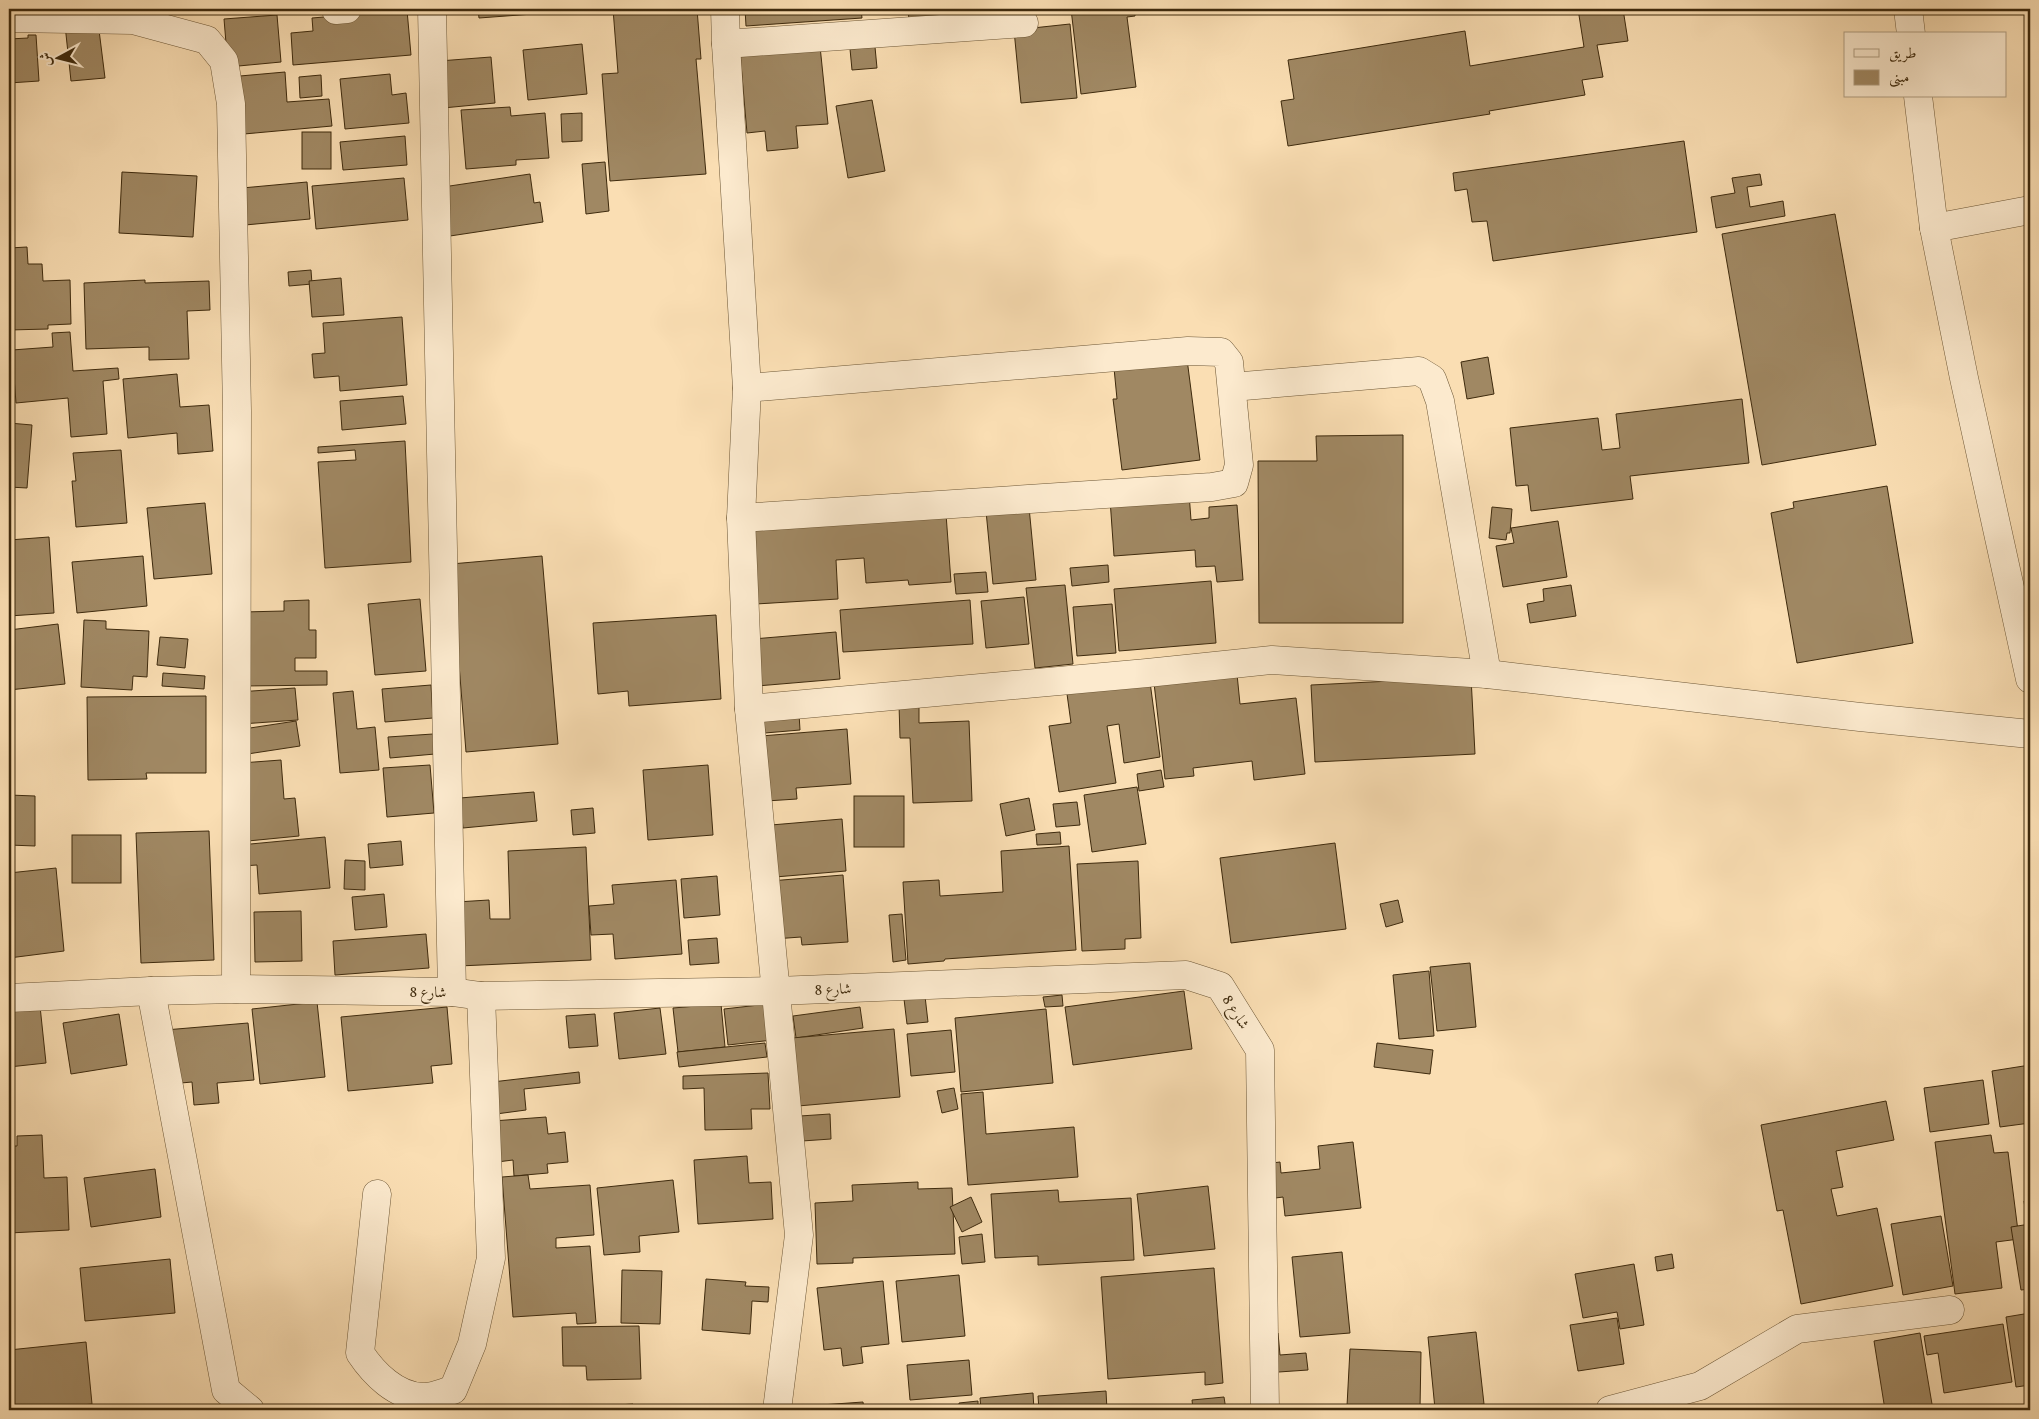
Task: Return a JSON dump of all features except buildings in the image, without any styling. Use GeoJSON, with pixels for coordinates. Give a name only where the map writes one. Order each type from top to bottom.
{"type":"FeatureCollection","features":[{"type":"Feature","properties":{"kind":"street"},"geometry":{"type":"LineString","coordinates":[[432,9],[452,992]]}},
{"type":"Feature","properties":{"kind":"street"},"geometry":{"type":"LineString","coordinates":[[725,9],[748,388],[741,518],[749,710],[799,1235],[777,1410]]}},
{"type":"Feature","properties":{"kind":"street"},"geometry":{"type":"LineString","coordinates":[[1908,9],[1911,32]]}},
{"type":"Feature","properties":{"kind":"street"},"geometry":{"type":"LineString","coordinates":[[9,18],[133,20],[207,40],[224,61],[231,104],[237,411],[236,990]]}},
{"type":"Feature","properties":{"kind":"street"},"geometry":{"type":"LineString","coordinates":[[726,44],[1024,23]]}},
{"type":"Feature","properties":{"kind":"street"},"geometry":{"type":"LineString","coordinates":[[1918,98],[1934,228],[1964,378],[2030,679]]}},
{"type":"Feature","properties":{"kind":"street"},"geometry":{"type":"LineString","coordinates":[[1934,228],[2030,210]]}},
{"type":"Feature","properties":{"kind":"street"},"geometry":{"type":"LineString","coordinates":[[741,518],[1212,487],[1234,484],[1239,466],[1229,362],[1221,352],[1188,351],[748,388]]}},
{"type":"Feature","properties":{"kind":"street"},"geometry":{"type":"LineString","coordinates":[[1232,387],[1419,371],[1432,379],[1440,401],[1487,674]]}},
{"type":"Feature","properties":{"kind":"street"},"geometry":{"type":"LineString","coordinates":[[749,710],[1148,674],[1272,660],[1487,674],[1860,717],[2030,734]]}},
{"type":"Feature","properties":{"kind":"street","name":"شارع 8"},"geometry":{"type":"LineString","coordinates":[[9,998],[151,991],[236,990],[452,992],[481,996],[776,991],[1186,975],[1220,986],[1260,1050],[1265,1410]]}},
{"type":"Feature","properties":{"kind":"street"},"geometry":{"type":"LineString","coordinates":[[151,991],[226,1390],[250,1410]]}},
{"type":"Feature","properties":{"kind":"street"},"geometry":{"type":"LineString","coordinates":[[377,1194],[360,1354],[372,1371],[402,1393],[423,1398],[453,1390],[472,1344],[492,1258],[481,996]]}},
{"type":"Feature","properties":{"kind":"street"},"geometry":{"type":"LineString","coordinates":[[1610,1410],[1700,1386],[1797,1329],[1950,1310]]}}]}
